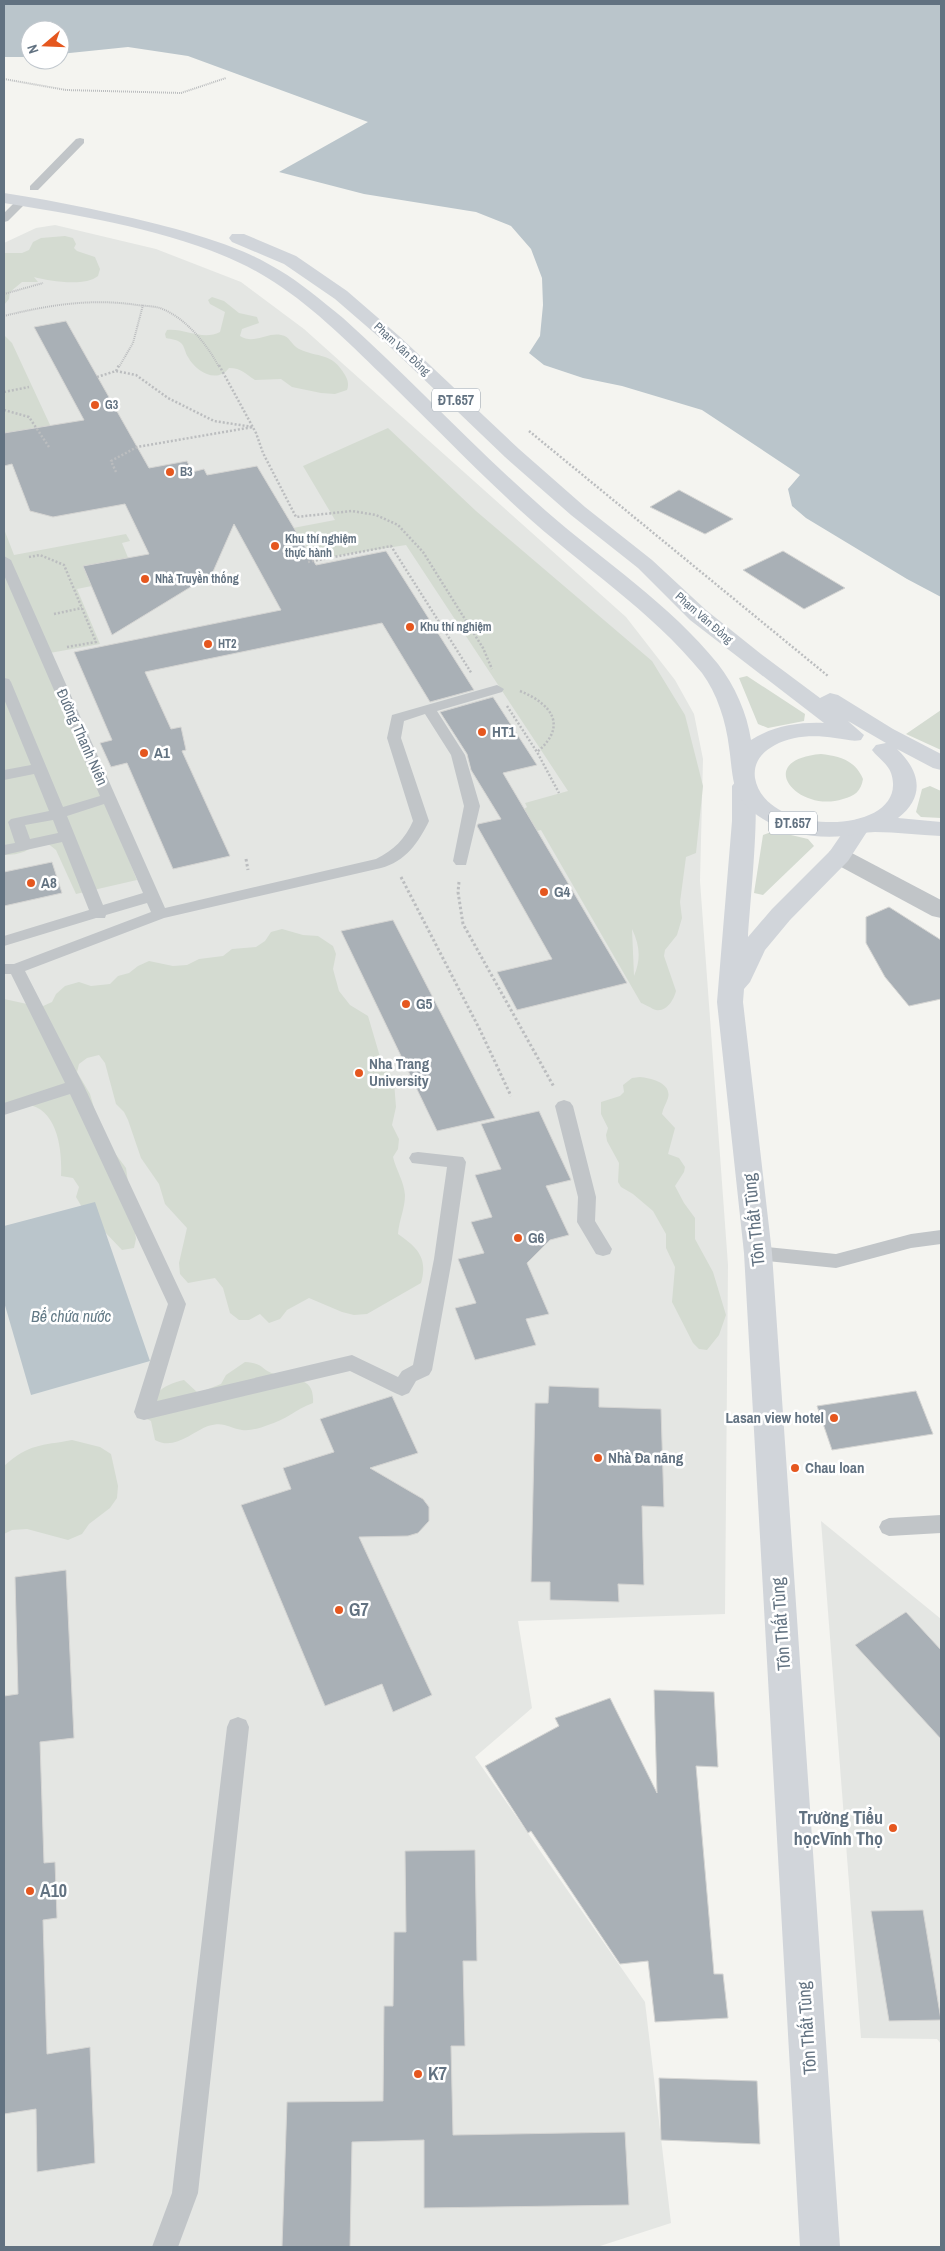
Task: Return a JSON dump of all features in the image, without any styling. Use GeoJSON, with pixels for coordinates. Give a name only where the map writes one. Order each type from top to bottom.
{"type":"FeatureCollection","features":[{"type":"Feature","properties":{"kind":"main road","name":"Phạm Văn Đồng"},"geometry":{"type":"LineString","coordinates":[[4,184],[20,196],[120,220],[206,244],[242,257],[273,274],[314,303],[366,349],[538,514],[690,646],[714,673],[731,707],[740,738],[743,779],[756,803],[776,817],[793,823],[830,830],[865,826],[941,829]]}},
{"type":"Feature","properties":{"kind":"main road","name":"Phạm Văn Đồng"},"geometry":{"type":"LineString","coordinates":[[20,196],[92,198],[159,213],[251,242],[290,260],[342,296],[393,340],[512,453],[570,505],[645,564],[698,615],[752,659],[823,710],[849,734]]}},
{"type":"Feature","properties":{"kind":"main road"},"geometry":{"type":"LineString","coordinates":[[645,564],[749,645],[815,691],[885,734],[941,763]]}},
{"type":"Feature","properties":{"kind":"main road","name":"Phạm Văn Đồng"},"geometry":{"type":"LineString","coordinates":[[743,779],[747,756],[760,744],[778,735],[800,730],[849,734],[941,774]]}},
{"type":"Feature","properties":{"kind":"main road","name":"Phạm Văn Đồng"},"geometry":{"type":"LineString","coordinates":[[865,826],[888,815],[900,804],[906,790],[905,776],[897,762],[884,750]]}},
{"type":"Feature","properties":{"kind":"main road","name":"Tôn Thất Tùng"},"geometry":{"type":"LineString","coordinates":[[743,779],[744,821],[730,1002],[758,1253],[820,2247]]}},
{"type":"Feature","properties":{"kind":"main road","name":"Tôn Thất Tùng"},"geometry":{"type":"LineString","coordinates":[[730,1002],[742,966],[757,943],[865,826]]}},
{"type":"Feature","properties":{"kind":"street"},"geometry":{"type":"LineString","coordinates":[[839,856],[941,910]]}},
{"type":"Feature","properties":{"kind":"lane"},"geometry":{"type":"LineString","coordinates":[[4,219],[20,196],[80,141]]}},
{"type":"Feature","properties":{"kind":"lane","name":"Đường Thanh Niên"},"geometry":{"type":"LineString","coordinates":[[4,560],[160,914]]}},
{"type":"Feature","properties":{"kind":"lane"},"geometry":{"type":"LineString","coordinates":[[4,682],[99,914]]}},
{"type":"Feature","properties":{"kind":"lane"},"geometry":{"type":"LineString","coordinates":[[418,1158],[457,1162],[443,1259],[422,1370],[409,1376],[402,1388],[352,1362],[144,1412],[177,1304],[75,1086],[10,969],[160,914],[381,863],[400,854],[416,833],[421,821],[394,738],[397,718],[428,708],[479,696],[497,689]]}},
{"type":"Feature","properties":{"kind":"lane"},"geometry":{"type":"LineString","coordinates":[[428,708],[458,755],[472,806],[462,861]]}},
{"type":"Feature","properties":{"kind":"lane"},"geometry":{"type":"LineString","coordinates":[[4,775],[39,768]]}},
{"type":"Feature","properties":{"kind":"lane"},"geometry":{"type":"LineString","coordinates":[[24,845],[16,822],[58,814],[109,798]]}},
{"type":"Feature","properties":{"kind":"lane"},"geometry":{"type":"LineString","coordinates":[[4,850],[67,836]]}},
{"type":"Feature","properties":{"kind":"lane"},"geometry":{"type":"LineString","coordinates":[[4,941],[49,926],[99,914],[152,896]]}},
{"type":"Feature","properties":{"kind":"lane"},"geometry":{"type":"LineString","coordinates":[[4,1109],[75,1086]]}},
{"type":"Feature","properties":{"kind":"lane"},"geometry":{"type":"LineString","coordinates":[[564,1106],[587,1197],[586,1222],[603,1249]]}},
{"type":"Feature","properties":{"kind":"lane"},"geometry":{"type":"LineString","coordinates":[[758,1253],[836,1260],[911,1242],[941,1237]]}},
{"type":"Feature","properties":{"kind":"lane"},"geometry":{"type":"LineString","coordinates":[[889,1527],[941,1524]]}},
{"type":"Feature","properties":{"kind":"lane"},"geometry":{"type":"LineString","coordinates":[[164,2247],[185,2193],[238,1727]]}},
{"type":"Feature","properties":{"kind":"path"},"geometry":{"type":"LineString","coordinates":[[4,80],[66,90],[180,93],[226,78]]}},
{"type":"Feature","properties":{"kind":"path"},"geometry":{"type":"LineString","coordinates":[[4,294],[23,291],[29,286],[43,283]]}},
{"type":"Feature","properties":{"kind":"path"},"geometry":{"type":"LineString","coordinates":[[4,316],[41,307],[91,301],[160,308],[182,320],[213,355],[253,428],[263,453],[296,517],[352,510],[376,515],[398,525],[423,552],[484,648],[496,680],[497,689],[537,752],[560,793]]}},
{"type":"Feature","properties":{"kind":"path"},"geometry":{"type":"LineString","coordinates":[[116,371],[133,342],[143,305]]}},
{"type":"Feature","properties":{"kind":"path"},"geometry":{"type":"LineString","coordinates":[[97,376],[116,371],[136,375],[168,398],[214,421],[253,428]]}},
{"type":"Feature","properties":{"kind":"path"},"geometry":{"type":"LineString","coordinates":[[4,392],[29,387]]}},
{"type":"Feature","properties":{"kind":"path"},"geometry":{"type":"LineString","coordinates":[[4,410],[29,417],[49,447]]}},
{"type":"Feature","properties":{"kind":"path"},"geometry":{"type":"LineString","coordinates":[[116,472],[111,461],[137,447],[253,428]]}},
{"type":"Feature","properties":{"kind":"path"},"geometry":{"type":"LineString","coordinates":[[308,562],[392,546],[483,692],[509,688],[531,695],[550,709],[555,722],[553,736],[548,744],[537,752]]}},
{"type":"Feature","properties":{"kind":"path"},"geometry":{"type":"LineString","coordinates":[[20,559],[40,555],[64,565],[96,642],[67,647]]}},
{"type":"Feature","properties":{"kind":"path"},"geometry":{"type":"LineString","coordinates":[[53,614],[82,608]]}},
{"type":"Feature","properties":{"kind":"path"},"geometry":{"type":"LineString","coordinates":[[462,861],[458,892],[463,924],[564,1106]]}},
{"type":"Feature","properties":{"kind":"path"},"geometry":{"type":"LineString","coordinates":[[381,863],[403,878],[480,1030],[511,1096]]}},
{"type":"Feature","properties":{"kind":"shaded area","name":"Nha Trang University"},"geometry":{"type":"Polygon","coordinates":[[[55,225],[156,249],[241,282],[304,329],[626,617],[675,680],[694,714],[703,759],[700,881],[728,1265],[725,1614],[518,1621],[532,1708],[475,1757],[645,2002],[671,2223],[597,2247],[4,2247],[4,243],[36,228],[55,225]]]}},
{"type":"Feature","properties":{"kind":"shaded area"},"geometry":{"type":"Polygon","coordinates":[[[65,236],[73,238],[76,244],[74,248],[77,251],[95,257],[100,269],[98,276],[76,282],[34,277],[38,282],[22,282],[10,292],[9,299],[4,305],[4,253],[22,253],[29,250],[33,242],[41,238],[65,236]]]}},
{"type":"Feature","properties":{"kind":"shaded area"},"geometry":{"type":"Polygon","coordinates":[[[212,297],[224,301],[239,313],[257,317],[259,323],[242,329],[240,336],[255,339],[271,335],[284,336],[299,349],[335,362],[347,379],[347,390],[335,394],[321,393],[292,387],[281,379],[255,380],[233,368],[213,376],[201,371],[187,355],[181,343],[166,338],[165,334],[167,330],[200,335],[220,332],[225,312],[210,304],[208,300],[212,297]]]}},
{"type":"Feature","properties":{"kind":"shaded area"},"geometry":{"type":"Polygon","coordinates":[[[4,335],[12,343],[57,440],[4,449],[4,335]]]}},
{"type":"Feature","properties":{"kind":"shaded area"},"geometry":{"type":"Polygon","coordinates":[[[388,428],[476,511],[652,661],[685,715],[703,786],[696,853],[686,857],[680,902],[682,918],[677,935],[665,950],[664,956],[676,991],[674,998],[667,1007],[656,1010],[641,1003],[541,830],[537,831],[520,812],[527,807],[525,803],[568,791],[406,545],[316,559],[293,528],[335,520],[303,466],[388,428]],[[632,929],[634,976],[639,958],[635,935],[632,929]]]}},
{"type":"Feature","properties":{"kind":"shaded area"},"geometry":{"type":"Polygon","coordinates":[[[4,529],[14,555],[126,534],[130,541],[122,543],[136,577],[77,589],[100,644],[44,654],[137,880],[76,894],[56,850],[41,838],[25,851],[4,855],[4,529]]]}},
{"type":"Feature","properties":{"kind":"shaded area"},"geometry":{"type":"Polygon","coordinates":[[[747,676],[805,714],[804,721],[768,728],[758,724],[739,678],[747,676]]]}},
{"type":"Feature","properties":{"kind":"shaded area"},"geometry":{"type":"Polygon","coordinates":[[[941,710],[941,750],[906,734],[941,710]]]}},
{"type":"Feature","properties":{"kind":"shaded area"},"geometry":{"type":"Polygon","coordinates":[[[821,754],[846,760],[856,767],[863,779],[861,787],[854,795],[826,802],[811,799],[798,793],[789,784],[786,775],[789,766],[800,758],[821,754]]]}},
{"type":"Feature","properties":{"kind":"shaded area"},"geometry":{"type":"Polygon","coordinates":[[[930,786],[941,791],[941,818],[921,817],[916,812],[922,789],[930,786]]]}},
{"type":"Feature","properties":{"kind":"shaded area"},"geometry":{"type":"Polygon","coordinates":[[[774,831],[808,839],[814,846],[763,895],[754,893],[763,835],[774,831]]]}},
{"type":"Feature","properties":{"kind":"shaded area"},"geometry":{"type":"Polygon","coordinates":[[[282,929],[303,935],[318,936],[333,946],[336,954],[333,969],[339,991],[350,1005],[368,1016],[383,1067],[391,1074],[394,1082],[396,1107],[392,1125],[399,1139],[398,1149],[393,1157],[405,1195],[398,1234],[420,1254],[423,1274],[421,1283],[367,1314],[354,1315],[342,1312],[309,1298],[287,1310],[280,1319],[269,1323],[260,1314],[249,1320],[239,1320],[230,1313],[223,1288],[215,1278],[188,1283],[180,1274],[179,1263],[187,1228],[165,1204],[159,1184],[141,1158],[128,1120],[124,1112],[116,1104],[105,1063],[99,1055],[87,1058],[79,1064],[77,1072],[90,1094],[102,1136],[126,1168],[136,1239],[134,1248],[122,1250],[83,1209],[76,1197],[79,1187],[73,1178],[61,1176],[60,1147],[51,1122],[44,1112],[33,1106],[20,1104],[4,1107],[4,999],[41,1007],[52,1002],[56,994],[65,986],[79,982],[91,986],[110,984],[118,976],[129,973],[149,961],[173,966],[187,965],[199,959],[223,956],[232,949],[256,947],[265,941],[271,932],[282,929]]]}},
{"type":"Feature","properties":{"kind":"shaded area"},"geometry":{"type":"Polygon","coordinates":[[[640,1077],[660,1082],[667,1089],[668,1098],[662,1114],[675,1128],[668,1154],[679,1158],[685,1167],[675,1186],[695,1218],[695,1239],[713,1272],[726,1315],[719,1335],[707,1350],[699,1349],[693,1343],[672,1302],[675,1267],[666,1248],[666,1234],[653,1211],[633,1194],[621,1187],[618,1182],[619,1163],[607,1141],[608,1128],[601,1114],[601,1102],[620,1096],[624,1092],[623,1085],[632,1078],[640,1077]]]}},
{"type":"Feature","properties":{"kind":"shaded area"},"geometry":{"type":"Polygon","coordinates":[[[245,1362],[259,1365],[274,1374],[307,1383],[313,1394],[313,1403],[274,1423],[255,1429],[242,1430],[223,1425],[214,1425],[208,1426],[176,1442],[162,1443],[155,1440],[151,1421],[141,1416],[158,1392],[169,1385],[184,1380],[198,1393],[221,1384],[226,1375],[245,1362]]]}},
{"type":"Feature","properties":{"kind":"shaded area"},"geometry":{"type":"Polygon","coordinates":[[[72,1440],[100,1447],[111,1454],[118,1486],[117,1498],[110,1508],[89,1524],[82,1534],[68,1540],[27,1529],[12,1530],[4,1534],[4,1466],[29,1449],[72,1440]]]}},
{"type":"Feature","properties":{"kind":"shaded area","name":"Trường Tiểu họcVĩnh Thọ"},"geometry":{"type":"Polygon","coordinates":[[[821,1521],[941,1619],[941,2044],[937,2039],[861,2038],[821,1521]]]}},
{"type":"Feature","properties":{"kind":"water"},"geometry":{"type":"Polygon","coordinates":[[[4,4],[941,4],[941,597],[907,579],[806,518],[792,506],[788,489],[800,475],[702,410],[622,386],[583,378],[544,365],[529,353],[540,336],[543,305],[542,278],[531,249],[511,226],[476,212],[364,194],[279,172],[368,122],[188,56],[128,47],[70,53],[70,20],[20,20],[20,57],[4,57],[4,4]]]}},
{"type":"Feature","properties":{"kind":"water","name":"Bể chứa nước"},"geometry":{"type":"Polygon","coordinates":[[[95,1202],[150,1361],[31,1395],[4,1302],[4,1226],[95,1202]]]}},
{"type":"Feature","properties":{"kind":"building"},"geometry":{"type":"Polygon","coordinates":[[[66,321],[149,468],[187,461],[192,472],[204,469],[207,475],[257,466],[316,565],[386,551],[474,690],[430,702],[382,623],[145,672],[171,729],[181,727],[186,750],[182,751],[230,856],[173,869],[127,763],[111,767],[100,743],[112,740],[74,652],[281,610],[234,524],[212,574],[112,635],[83,566],[149,554],[125,504],[53,517],[30,511],[12,464],[4,466],[4,433],[84,420],[34,327],[66,321]]]}},
{"type":"Feature","properties":{"kind":"building"},"geometry":{"type":"Polygon","coordinates":[[[679,490],[733,519],[705,534],[650,507],[679,490]]]}},
{"type":"Feature","properties":{"kind":"building"},"geometry":{"type":"Polygon","coordinates":[[[783,551],[845,588],[804,609],[743,570],[783,551]]]}},
{"type":"Feature","properties":{"kind":"building","name":"G4"},"geometry":{"type":"Polygon","coordinates":[[[493,697],[537,765],[503,773],[627,983],[517,1010],[497,972],[552,959],[477,826],[478,824],[501,819],[471,770],[467,754],[440,712],[493,697]]]}},
{"type":"Feature","properties":{"kind":"building","name":"A8"},"geometry":{"type":"Polygon","coordinates":[[[52,862],[62,893],[4,906],[4,872],[52,862]]]}},
{"type":"Feature","properties":{"kind":"building"},"geometry":{"type":"Polygon","coordinates":[[[889,907],[941,940],[941,999],[909,1006],[885,977],[866,943],[866,917],[889,907]]]}},
{"type":"Feature","properties":{"kind":"building","name":"G5"},"geometry":{"type":"Polygon","coordinates":[[[393,920],[495,1118],[437,1131],[341,931],[393,920]]]}},
{"type":"Feature","properties":{"kind":"building","name":"G6"},"geometry":{"type":"Polygon","coordinates":[[[539,1111],[571,1180],[546,1186],[569,1235],[550,1240],[527,1263],[549,1314],[526,1319],[536,1345],[475,1360],[455,1308],[476,1303],[458,1259],[484,1253],[471,1222],[492,1217],[475,1175],[501,1169],[481,1124],[539,1111]]]}},
{"type":"Feature","properties":{"kind":"building","name":"Nhà Đa năng"},"geometry":{"type":"Polygon","coordinates":[[[549,1386],[599,1388],[599,1407],[661,1409],[664,1507],[642,1506],[644,1585],[618,1584],[619,1602],[550,1600],[550,1582],[531,1582],[535,1403],[548,1403],[549,1386]]]}},
{"type":"Feature","properties":{"kind":"building"},"geometry":{"type":"Polygon","coordinates":[[[916,1391],[933,1434],[832,1450],[817,1406],[916,1391]]]}},
{"type":"Feature","properties":{"kind":"building","name":"G7"},"geometry":{"type":"Polygon","coordinates":[[[392,1396],[418,1453],[370,1468],[423,1499],[429,1507],[429,1521],[418,1533],[408,1536],[359,1537],[432,1695],[393,1712],[382,1684],[325,1706],[241,1505],[291,1489],[283,1468],[334,1452],[320,1419],[392,1396]]]}},
{"type":"Feature","properties":{"kind":"building","name":"A10"},"geometry":{"type":"Polygon","coordinates":[[[66,1570],[74,1738],[40,1742],[44,1863],[55,1862],[57,1918],[43,1920],[47,2054],[90,2047],[95,2163],[37,2172],[36,2109],[4,2114],[4,1696],[18,1694],[15,1577],[66,1570]]]}},
{"type":"Feature","properties":{"kind":"building"},"geometry":{"type":"Polygon","coordinates":[[[906,1612],[941,1650],[941,1739],[855,1645],[906,1612]]]}},
{"type":"Feature","properties":{"kind":"building"},"geometry":{"type":"Polygon","coordinates":[[[654,1690],[714,1692],[718,1767],[696,1766],[714,1974],[723,1974],[728,2018],[655,2022],[648,1961],[620,1964],[531,1831],[528,1833],[485,1766],[559,1726],[555,1718],[610,1698],[657,1793],[654,1690]]]}},
{"type":"Feature","properties":{"kind":"building","name":"K7"},"geometry":{"type":"Polygon","coordinates":[[[475,1850],[477,1961],[463,1961],[465,2046],[451,2046],[453,2135],[625,2132],[629,2205],[424,2208],[424,2140],[352,2142],[350,2247],[282,2247],[287,2102],[383,2101],[384,2006],[393,2006],[394,1932],[406,1932],[405,1851],[475,1850]]]}},
{"type":"Feature","properties":{"kind":"building"},"geometry":{"type":"Polygon","coordinates":[[[923,1910],[941,2020],[889,2021],[871,1911],[923,1910]]]}},
{"type":"Feature","properties":{"kind":"building"},"geometry":{"type":"Polygon","coordinates":[[[659,2078],[757,2081],[760,2144],[661,2140],[659,2078]]]}},
{"type":"Feature","properties":{"kind":"place","name":"G3"},"geometry":{"type":"Point","coordinates":[95,405]}},
{"type":"Feature","properties":{"kind":"place","name":"B3"},"geometry":{"type":"Point","coordinates":[170,472]}},
{"type":"Feature","properties":{"kind":"place","name":"Khu thí nghiệm thực hành"},"geometry":{"type":"Point","coordinates":[275,546]}},
{"type":"Feature","properties":{"kind":"place","name":"Nhà Truyền thống"},"geometry":{"type":"Point","coordinates":[145,579]}},
{"type":"Feature","properties":{"kind":"place","name":"Khu thí nghiệm"},"geometry":{"type":"Point","coordinates":[410,627]}},
{"type":"Feature","properties":{"kind":"place","name":"HT2"},"geometry":{"type":"Point","coordinates":[208,644]}},
{"type":"Feature","properties":{"kind":"place","name":"HT1"},"geometry":{"type":"Point","coordinates":[482,732]}},
{"type":"Feature","properties":{"kind":"place","name":"A1"},"geometry":{"type":"Point","coordinates":[144,753]}},
{"type":"Feature","properties":{"kind":"place","name":"A8"},"geometry":{"type":"Point","coordinates":[31,883]}},
{"type":"Feature","properties":{"kind":"place","name":"G4"},"geometry":{"type":"Point","coordinates":[544,892]}},
{"type":"Feature","properties":{"kind":"place","name":"G5"},"geometry":{"type":"Point","coordinates":[406,1004]}},
{"type":"Feature","properties":{"kind":"place","name":"Nha Trang University"},"geometry":{"type":"Point","coordinates":[359,1073]}},
{"type":"Feature","properties":{"kind":"place","name":"G6"},"geometry":{"type":"Point","coordinates":[518,1238]}},
{"type":"Feature","properties":{"kind":"place","name":"Lasan view hotel"},"geometry":{"type":"Point","coordinates":[834,1418]}},
{"type":"Feature","properties":{"kind":"place","name":"Nhà Đa năng"},"geometry":{"type":"Point","coordinates":[598,1458]}},
{"type":"Feature","properties":{"kind":"place","name":"Chau loan"},"geometry":{"type":"Point","coordinates":[795,1468]}},
{"type":"Feature","properties":{"kind":"place","name":"G7"},"geometry":{"type":"Point","coordinates":[339,1610]}},
{"type":"Feature","properties":{"kind":"place","name":"Trường Tiểu họcVĩnh Thọ"},"geometry":{"type":"Point","coordinates":[893,1828]}},
{"type":"Feature","properties":{"kind":"place","name":"A10"},"geometry":{"type":"Point","coordinates":[30,1891]}},
{"type":"Feature","properties":{"kind":"place","name":"K7"},"geometry":{"type":"Point","coordinates":[418,2074]}}]}
